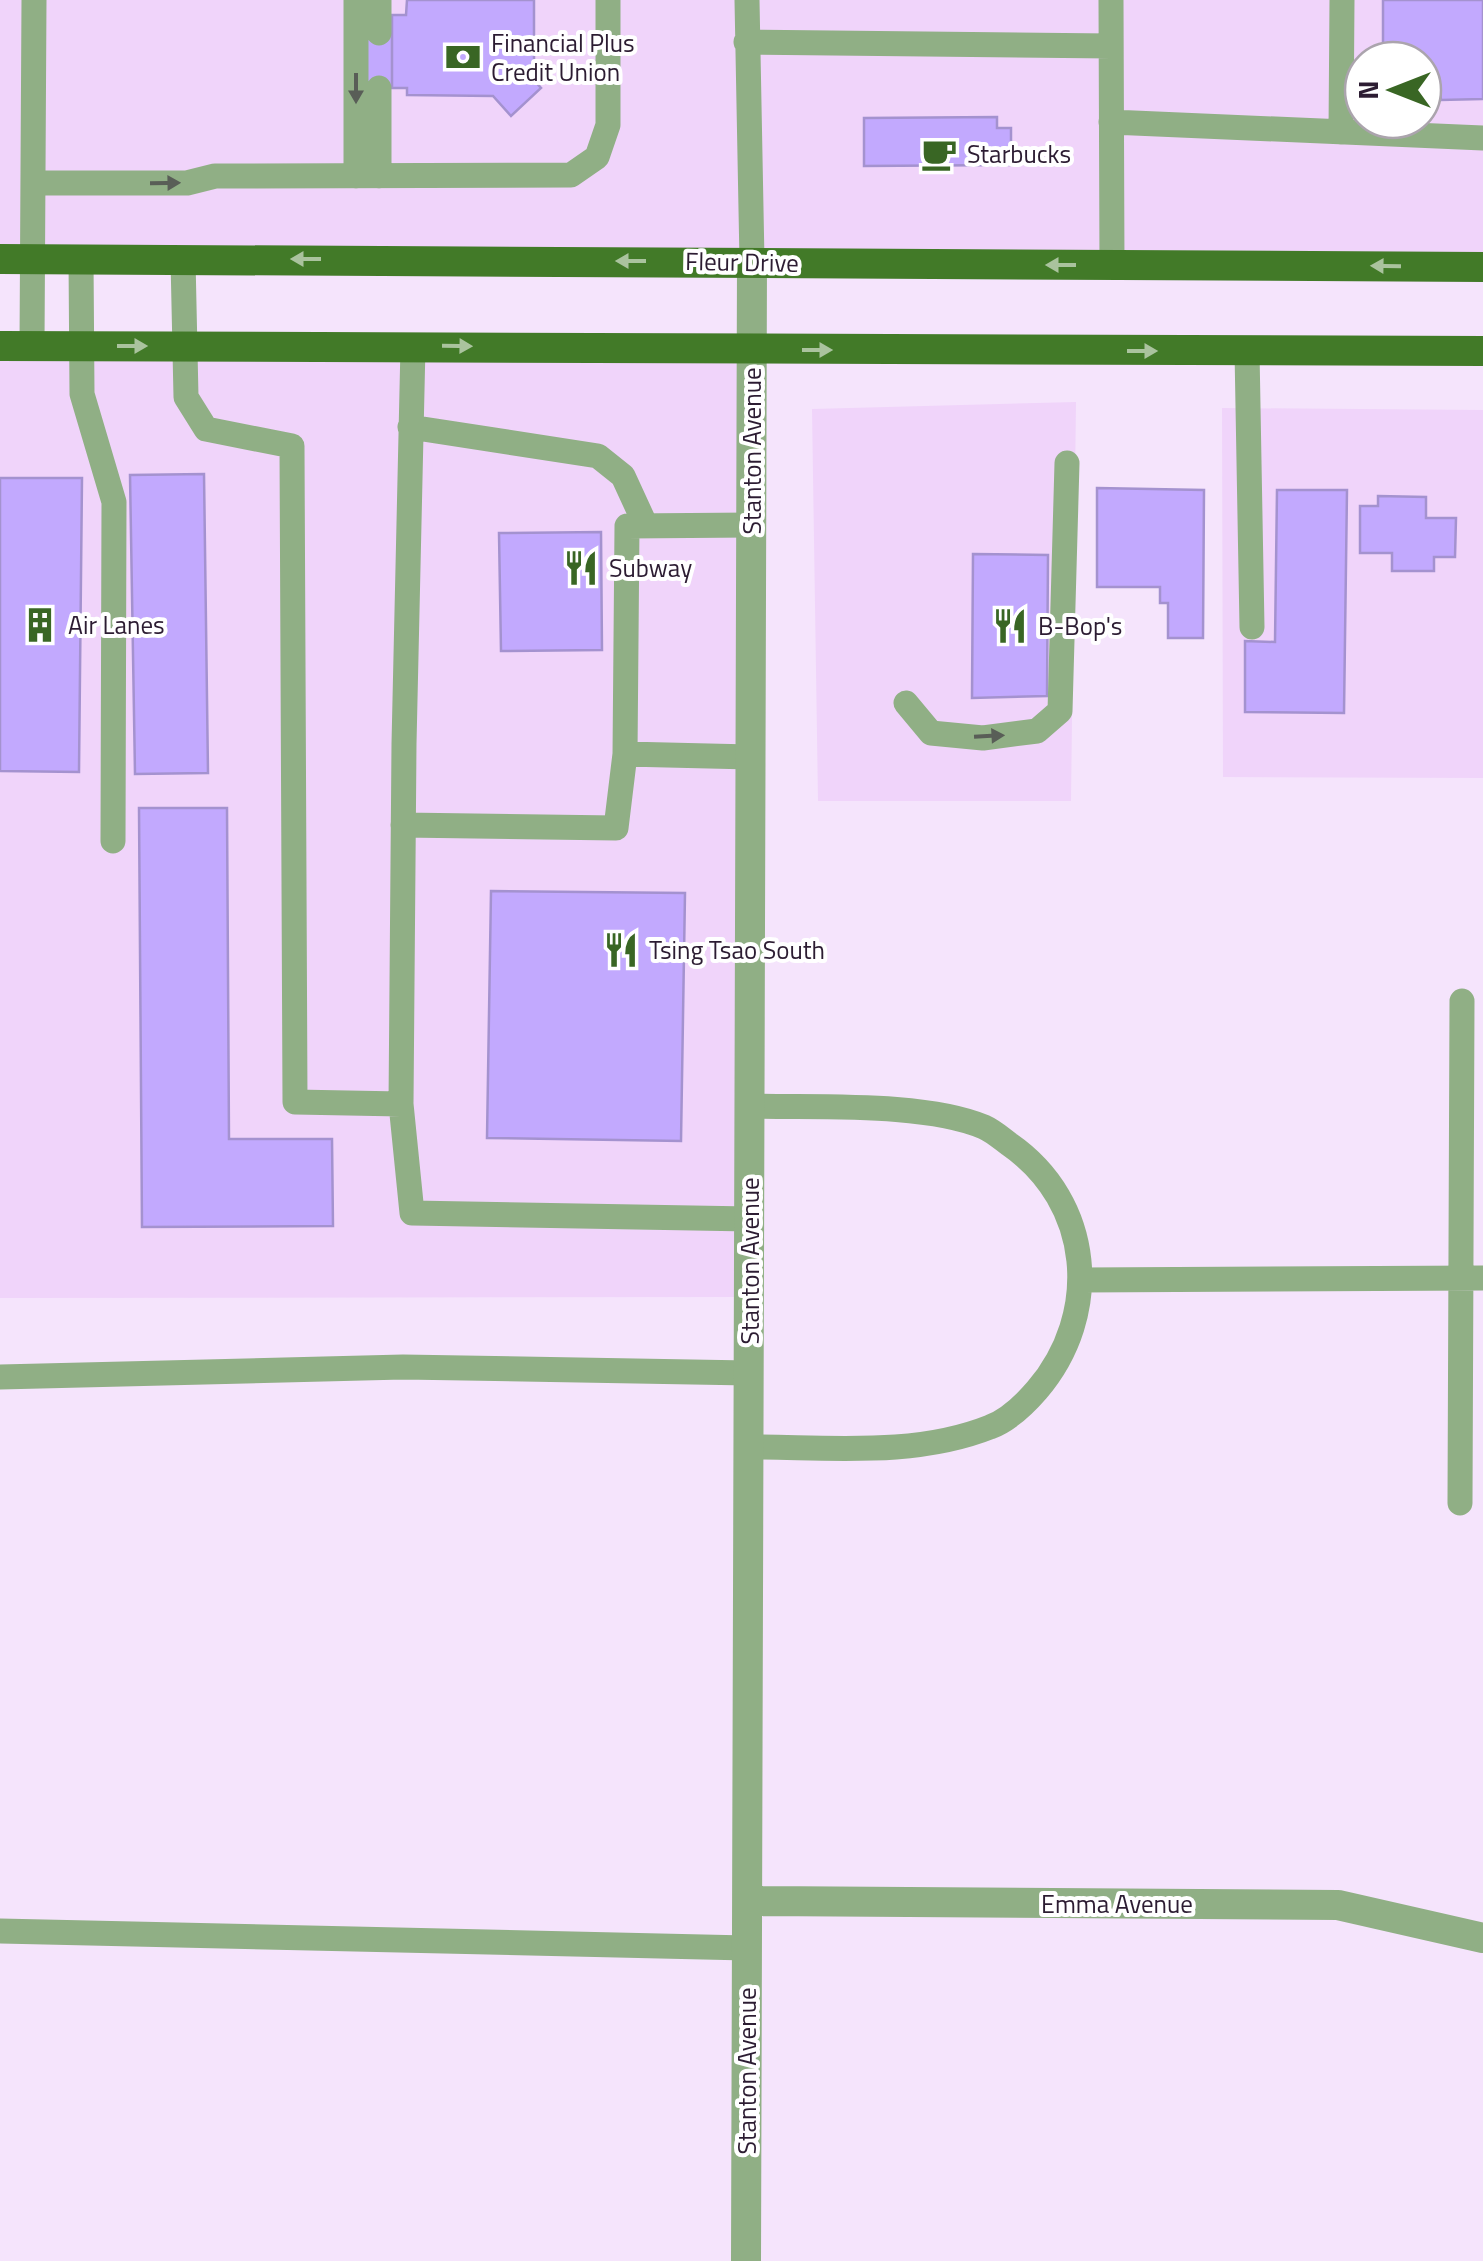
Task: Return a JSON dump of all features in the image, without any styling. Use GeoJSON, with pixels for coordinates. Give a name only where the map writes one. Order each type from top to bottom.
{"type":"FeatureCollection","features":[{"type":"Feature","properties":{"kind":"main road","name":"Fleur Drive"},"geometry":{"type":"LineString","coordinates":[[0,258],[1483,267]]}},
{"type":"Feature","properties":{"kind":"main road"},"geometry":{"type":"LineString","coordinates":[[0,346],[1483,351]]}},
{"type":"Feature","properties":{"kind":"street","name":"Stanton Avenue"},"geometry":{"type":"LineString","coordinates":[[746,2261],[752,261]]}},
{"type":"Feature","properties":{"kind":"street","name":"Emma Avenue"},"geometry":{"type":"LineString","coordinates":[[748,1901],[1338,1905],[1483,1938]]}},
{"type":"Feature","properties":{"kind":"lane"},"geometry":{"type":"LineString","coordinates":[[32,346],[34,0]]}},
{"type":"Feature","properties":{"kind":"lane"},"geometry":{"type":"LineString","coordinates":[[356,0],[368,176]]}},
{"type":"Feature","properties":{"kind":"lane"},"geometry":{"type":"LineString","coordinates":[[379,0],[379,34]]}},
{"type":"Feature","properties":{"kind":"lane"},"geometry":{"type":"LineString","coordinates":[[33,183],[187,183],[215,176],[571,175],[596,157],[608,126],[608,0]]}},
{"type":"Feature","properties":{"kind":"lane"},"geometry":{"type":"LineString","coordinates":[[746,0],[752,261]]}},
{"type":"Feature","properties":{"kind":"lane"},"geometry":{"type":"LineString","coordinates":[[1111,0],[1112,265]]}},
{"type":"Feature","properties":{"kind":"lane"},"geometry":{"type":"LineString","coordinates":[[1341,132],[1342,0]]}},
{"type":"Feature","properties":{"kind":"lane"},"geometry":{"type":"LineString","coordinates":[[746,42],[1112,46]]}},
{"type":"Feature","properties":{"kind":"lane"},"geometry":{"type":"LineString","coordinates":[[368,176],[379,88]]}},
{"type":"Feature","properties":{"kind":"lane"},"geometry":{"type":"LineString","coordinates":[[1112,122],[1483,138]]}},
{"type":"Feature","properties":{"kind":"lane"},"geometry":{"type":"LineString","coordinates":[[81,259],[82,394],[114,502],[114,842]]}},
{"type":"Feature","properties":{"kind":"lane"},"geometry":{"type":"LineString","coordinates":[[183,259],[186,398],[206,429],[292,446],[295,1102],[401,1104]]}},
{"type":"Feature","properties":{"kind":"lane"},"geometry":{"type":"LineString","coordinates":[[413,346],[401,1104],[412,1214],[750,1219]]}},
{"type":"Feature","properties":{"kind":"lane"},"geometry":{"type":"LineString","coordinates":[[1248,351],[1252,627]]}},
{"type":"Feature","properties":{"kind":"lane"},"geometry":{"type":"LineString","coordinates":[[410,426],[598,456],[623,476],[646,526]]}},
{"type":"Feature","properties":{"kind":"lane"},"geometry":{"type":"LineString","coordinates":[[906,703],[931,733],[983,738],[1037,731],[1060,711],[1067,463]]}},
{"type":"Feature","properties":{"kind":"lane"},"geometry":{"type":"LineString","coordinates":[[403,824],[616,828],[626,754],[627,526],[752,525]]}},
{"type":"Feature","properties":{"kind":"lane"},"geometry":{"type":"LineString","coordinates":[[626,754],[751,757]]}},
{"type":"Feature","properties":{"kind":"lane"},"geometry":{"type":"LineString","coordinates":[[1460,1504],[1472,1278],[1462,1001]]}},
{"type":"Feature","properties":{"kind":"lane"},"geometry":{"type":"LineString","coordinates":[[750,1106],[937,1113],[986,1128],[1030,1158],[1052,1185],[1075,1232],[1081,1280],[1076,1319],[1056,1368],[1022,1407],[993,1427],[926,1446],[750,1447]]}},
{"type":"Feature","properties":{"kind":"lane"},"geometry":{"type":"LineString","coordinates":[[1081,1280],[1472,1278]]}},
{"type":"Feature","properties":{"kind":"lane"},"geometry":{"type":"LineString","coordinates":[[0,1377],[403,1367],[750,1373]]}},
{"type":"Feature","properties":{"kind":"lane"},"geometry":{"type":"LineString","coordinates":[[0,1931],[747,1948]]}},
{"type":"Feature","properties":{"kind":"shaded area"},"geometry":{"type":"Polygon","coordinates":[[[0,0],[1483,0],[1483,267],[0,259],[0,0]]]}},
{"type":"Feature","properties":{"kind":"shaded area"},"geometry":{"type":"Polygon","coordinates":[[[0,346],[752,350],[749,1297],[0,1298],[0,346]]]}},
{"type":"Feature","properties":{"kind":"shaded area"},"geometry":{"type":"Polygon","coordinates":[[[1076,402],[1071,801],[818,801],[812,409],[1076,402]]]}},
{"type":"Feature","properties":{"kind":"shaded area"},"geometry":{"type":"Polygon","coordinates":[[[1222,408],[1483,410],[1483,778],[1223,777],[1222,408]]]}},
{"type":"Feature","properties":{"kind":"building","name":"Financial Plus Credit Union"},"geometry":{"type":"Polygon","coordinates":[[[407,0],[534,0],[534,80],[541,88],[511,116],[493,96],[407,95],[407,88],[392,88],[392,15],[406,15],[407,0]]]}},
{"type":"Feature","properties":{"kind":"building"},"geometry":{"type":"Polygon","coordinates":[[[1383,0],[1483,0],[1483,99],[1443,100],[1443,40],[1383,40],[1383,0]]]}},
{"type":"Feature","properties":{"kind":"building"},"geometry":{"type":"Polygon","coordinates":[[[357,33],[392,33],[392,88],[357,88],[357,33]]]}},
{"type":"Feature","properties":{"kind":"building"},"geometry":{"type":"Polygon","coordinates":[[[997,117],[997,128],[1011,128],[1011,165],[864,166],[864,118],[997,117]]]}},
{"type":"Feature","properties":{"kind":"building"},"geometry":{"type":"Polygon","coordinates":[[[204,474],[208,773],[135,774],[130,475],[204,474]]]}},
{"type":"Feature","properties":{"kind":"building","name":"Air Lanes"},"geometry":{"type":"Polygon","coordinates":[[[0,478],[82,478],[79,772],[0,771],[0,478]]]}},
{"type":"Feature","properties":{"kind":"building"},"geometry":{"type":"Polygon","coordinates":[[[1097,488],[1204,490],[1203,638],[1168,638],[1168,603],[1160,603],[1160,587],[1097,587],[1097,488]]]}},
{"type":"Feature","properties":{"kind":"building"},"geometry":{"type":"Polygon","coordinates":[[[1277,490],[1347,490],[1344,713],[1245,712],[1245,641],[1275,642],[1277,490]]]}},
{"type":"Feature","properties":{"kind":"building"},"geometry":{"type":"Polygon","coordinates":[[[1378,496],[1426,497],[1426,518],[1456,518],[1455,557],[1434,557],[1434,571],[1392,571],[1392,553],[1360,553],[1360,506],[1378,506],[1378,496]]]}},
{"type":"Feature","properties":{"kind":"building"},"geometry":{"type":"Polygon","coordinates":[[[601,532],[602,650],[501,651],[499,533],[601,532]]]}},
{"type":"Feature","properties":{"kind":"building","name":"B-Bop's"},"geometry":{"type":"Polygon","coordinates":[[[973,554],[1048,555],[1047,696],[972,698],[973,554]]]}},
{"type":"Feature","properties":{"kind":"building"},"geometry":{"type":"Polygon","coordinates":[[[139,808],[227,808],[229,1139],[332,1139],[333,1226],[142,1227],[139,808]]]}},
{"type":"Feature","properties":{"kind":"building"},"geometry":{"type":"Polygon","coordinates":[[[491,891],[685,893],[681,1141],[487,1138],[491,891]]]}},
{"type":"Feature","properties":{"kind":"place","name":"Financial Plus Credit Union"},"geometry":{"type":"Point","coordinates":[463,57]}},
{"type":"Feature","properties":{"kind":"place","name":"Starbucks"},"geometry":{"type":"Point","coordinates":[939,154]}},
{"type":"Feature","properties":{"kind":"place","name":"Subway"},"geometry":{"type":"Point","coordinates":[581,568]}},
{"type":"Feature","properties":{"kind":"place","name":"Air Lanes"},"geometry":{"type":"Point","coordinates":[40,625]}},
{"type":"Feature","properties":{"kind":"place","name":"B-Bop's"},"geometry":{"type":"Point","coordinates":[1010,626]}},
{"type":"Feature","properties":{"kind":"place","name":"Tsing Tsao South"},"geometry":{"type":"Point","coordinates":[621,950]}}]}
